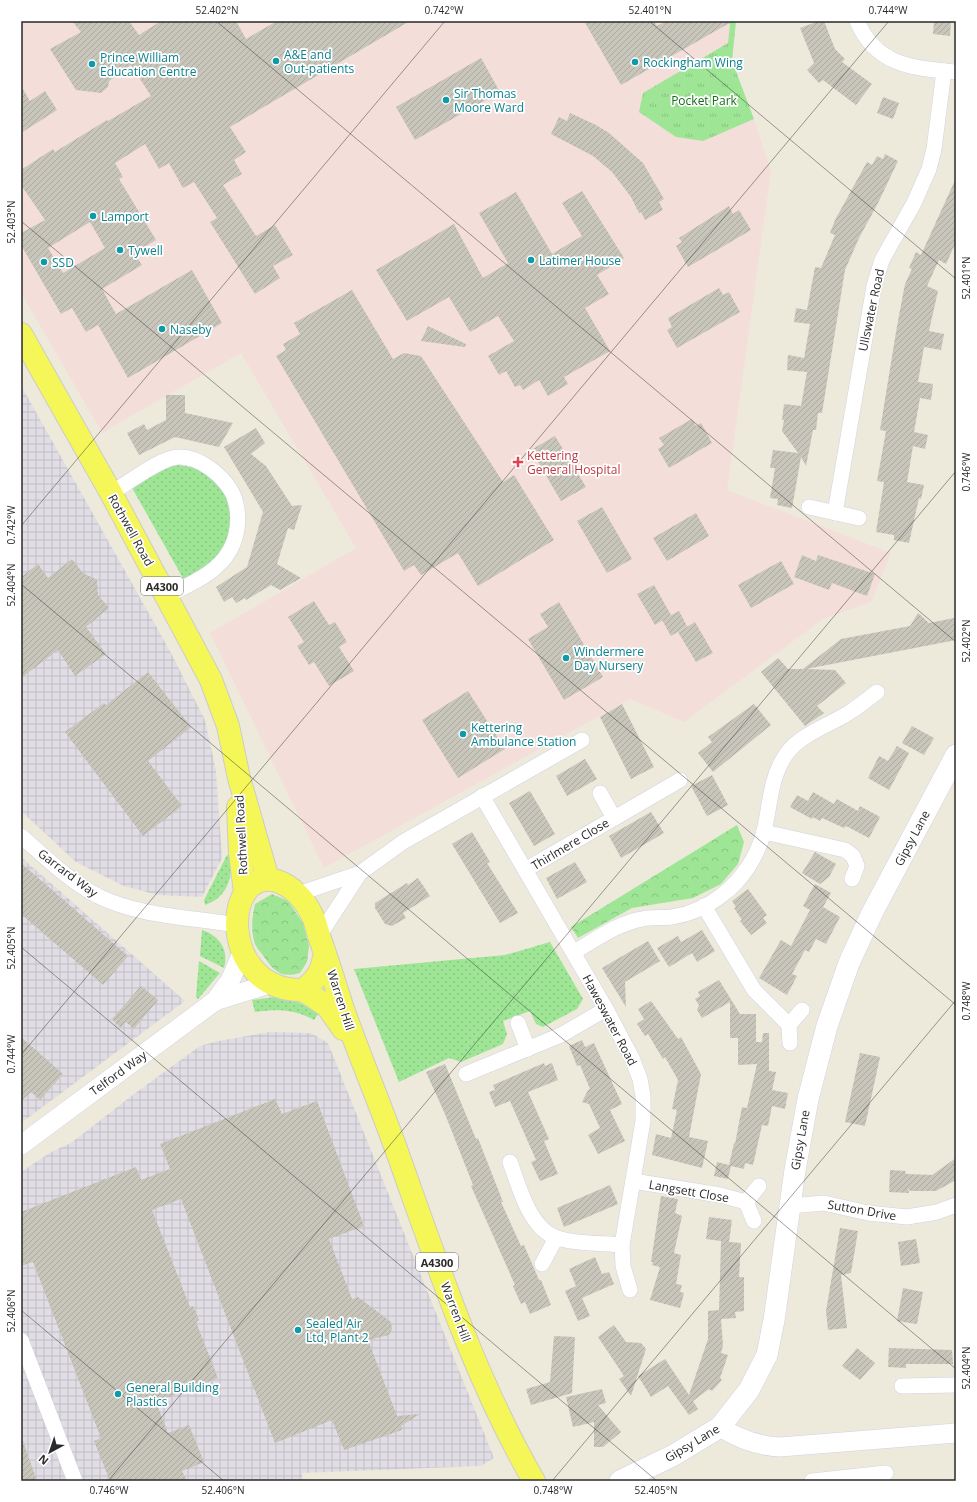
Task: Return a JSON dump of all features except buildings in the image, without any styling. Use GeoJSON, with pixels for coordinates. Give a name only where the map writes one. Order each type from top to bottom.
{"type":"FeatureCollection","features":[{"type":"Feature","properties":{"kind":"main road","name":"Rothwell Road"},"geometry":{"type":"LineString","coordinates":[[21,334],[111,493],[211,680],[228,726],[238,778],[268,879]]}},
{"type":"Feature","properties":{"kind":"main road","name":"Gipsy Lane"},"geometry":{"type":"LineString","coordinates":[[620,1481],[674,1455],[720,1427],[749,1390],[767,1355],[774,1320],[790,1206],[808,1099],[837,993],[872,913],[956,756]]}},
{"type":"Feature","properties":{"kind":"main road","name":"Rothwell Road"},"geometry":{"type":"LineString","coordinates":[[238,778],[239,826],[245,892]]}},
{"type":"Feature","properties":{"kind":"main road"},"geometry":{"type":"LineString","coordinates":[[245,892],[256,881],[268,879]]}},
{"type":"Feature","properties":{"kind":"main road","name":"A4300"},"geometry":{"type":"LineString","coordinates":[[268,879],[286,884],[298,894],[312,914],[322,945]]}},
{"type":"Feature","properties":{"kind":"main road","name":"A4300"},"geometry":{"type":"LineString","coordinates":[[245,892],[238,910],[236,925],[242,953],[252,969],[268,984],[283,990],[303,990]]}},
{"type":"Feature","properties":{"kind":"main road"},"geometry":{"type":"LineString","coordinates":[[303,990],[314,981],[321,972],[322,945]]}},
{"type":"Feature","properties":{"kind":"main road","name":"Warren Hill"},"geometry":{"type":"LineString","coordinates":[[322,945],[356,1048],[384,1113],[432,1249],[474,1359],[518,1453],[534,1481]]}},
{"type":"Feature","properties":{"kind":"main road","name":"Warren Hill"},"geometry":{"type":"LineString","coordinates":[[303,990],[327,1006],[356,1048]]}},
{"type":"Feature","properties":{"kind":"street"},"geometry":{"type":"LineString","coordinates":[[857,21],[870,43],[891,60],[917,68],[950,71]]}},
{"type":"Feature","properties":{"kind":"street","name":"Ullswater Road"},"geometry":{"type":"LineString","coordinates":[[835,513],[874,286],[882,260],[914,203],[929,169],[950,71]]}},
{"type":"Feature","properties":{"kind":"street"},"geometry":{"type":"LineString","coordinates":[[111,493],[172,458],[193,459],[209,467],[224,481],[235,499],[239,518],[230,551],[207,575],[167,596]]}},
{"type":"Feature","properties":{"kind":"street"},"geometry":{"type":"LineString","coordinates":[[809,507],[859,518]]}},
{"type":"Feature","properties":{"kind":"street"},"geometry":{"type":"LineString","coordinates":[[574,952],[627,924],[642,919],[689,913],[721,896],[736,883],[755,857],[764,832],[773,780],[782,760],[791,748],[804,738],[849,712],[877,692]]}},
{"type":"Feature","properties":{"kind":"street"},"geometry":{"type":"LineString","coordinates":[[298,894],[360,873],[403,842],[582,740]]}},
{"type":"Feature","properties":{"kind":"street","name":"Thirlmere Close"},"geometry":{"type":"LineString","coordinates":[[525,870],[680,780]]}},
{"type":"Feature","properties":{"kind":"street","name":"Thirlmere Close"},"geometry":{"type":"LineString","coordinates":[[600,793],[614,818]]}},
{"type":"Feature","properties":{"kind":"street","name":"Haweswater Road"},"geometry":{"type":"LineString","coordinates":[[482,796],[606,1009],[632,1058],[641,1085],[643,1121],[622,1245],[622,1266],[630,1290]]}},
{"type":"Feature","properties":{"kind":"street"},"geometry":{"type":"LineString","coordinates":[[764,832],[845,850],[852,856],[858,866],[852,879]]}},
{"type":"Feature","properties":{"kind":"street","name":"Garrard Way"},"geometry":{"type":"LineString","coordinates":[[21,836],[47,859],[78,883],[104,898],[120,905],[163,916],[236,925]]}},
{"type":"Feature","properties":{"kind":"street"},"geometry":{"type":"LineString","coordinates":[[322,945],[360,873]]}},
{"type":"Feature","properties":{"kind":"street"},"geometry":{"type":"LineString","coordinates":[[704,906],[754,990],[789,1025],[790,1043]]}},
{"type":"Feature","properties":{"kind":"street","name":"Telford Way"},"geometry":{"type":"LineString","coordinates":[[21,1145],[215,1001],[231,979],[242,953]]}},
{"type":"Feature","properties":{"kind":"street","name":"Telford Way"},"geometry":{"type":"LineString","coordinates":[[215,1001],[268,984]]}},
{"type":"Feature","properties":{"kind":"street"},"geometry":{"type":"LineString","coordinates":[[466,1074],[561,1035],[606,1009]]}},
{"type":"Feature","properties":{"kind":"street"},"geometry":{"type":"LineString","coordinates":[[789,1025],[802,1010]]}},
{"type":"Feature","properties":{"kind":"street"},"geometry":{"type":"LineString","coordinates":[[518,1023],[528,1048]]}},
{"type":"Feature","properties":{"kind":"street"},"geometry":{"type":"LineString","coordinates":[[510,1162],[523,1200],[538,1223],[548,1234],[556,1238],[622,1245]]}},
{"type":"Feature","properties":{"kind":"street","name":"Langsett Close"},"geometry":{"type":"LineString","coordinates":[[633,1181],[720,1195],[746,1202]]}},
{"type":"Feature","properties":{"kind":"street","name":"Langsett Close"},"geometry":{"type":"LineString","coordinates":[[746,1202],[759,1186]]}},
{"type":"Feature","properties":{"kind":"street","name":"Langsett Close"},"geometry":{"type":"LineString","coordinates":[[746,1202],[754,1220]]}},
{"type":"Feature","properties":{"kind":"street","name":"Sutton Drive"},"geometry":{"type":"LineString","coordinates":[[790,1206],[824,1203],[868,1213],[907,1217],[937,1212],[956,1205]]}},
{"type":"Feature","properties":{"kind":"street"},"geometry":{"type":"LineString","coordinates":[[542,1264],[556,1238]]}},
{"type":"Feature","properties":{"kind":"street"},"geometry":{"type":"LineString","coordinates":[[21,1340],[75,1481]]}},
{"type":"Feature","properties":{"kind":"street"},"geometry":{"type":"LineString","coordinates":[[902,1386],[956,1385]]}},
{"type":"Feature","properties":{"kind":"street"},"geometry":{"type":"LineString","coordinates":[[720,1427],[744,1440],[763,1446],[780,1447],[956,1434]]}},
{"type":"Feature","properties":{"kind":"street"},"geometry":{"type":"LineString","coordinates":[[812,1481],[857,1479],[886,1473]]}},
{"type":"Feature","properties":{"kind":"shaded area","name":"Kettering General Hospital"},"geometry":{"type":"Polygon","coordinates":[[[21,21],[736,21],[732,61],[754,119],[771,171],[727,490],[891,553],[871,602],[823,619],[684,722],[630,699],[324,868],[210,633],[356,548],[241,353],[112,427],[103,434],[21,293],[21,21]]]}},
{"type":"Feature","properties":{"kind":"shaded area"},"geometry":{"type":"Polygon","coordinates":[[[23,389],[171,653],[205,720],[216,771],[222,858],[202,897],[158,895],[124,886],[76,862],[21,811],[21,391],[23,389]]]}},
{"type":"Feature","properties":{"kind":"shaded area"},"geometry":{"type":"Polygon","coordinates":[[[21,857],[185,1001],[21,1123],[21,857]]]}},
{"type":"Feature","properties":{"kind":"shaded area"},"geometry":{"type":"Polygon","coordinates":[[[270,1032],[311,1033],[328,1043],[494,1458],[481,1466],[302,1473],[303,1481],[21,1481],[21,1172],[51,1152],[71,1143],[134,1094],[200,1046],[218,1041],[270,1032]]]}},
{"type":"Feature","properties":{"kind":"green space","name":"Pocket Park"},"geometry":{"type":"Polygon","coordinates":[[[728,21],[736,21],[732,61],[754,119],[703,141],[676,137],[639,112],[643,93],[728,43],[730,25],[728,21]]]}},
{"type":"Feature","properties":{"kind":"green space"},"geometry":{"type":"Polygon","coordinates":[[[178,465],[198,468],[208,474],[223,489],[233,510],[231,534],[214,562],[184,580],[131,486],[168,467],[178,465]]]}},
{"type":"Feature","properties":{"kind":"green space"},"geometry":{"type":"Polygon","coordinates":[[[737,825],[744,842],[738,864],[721,884],[693,898],[632,908],[578,938],[571,927],[737,825]]]}},
{"type":"Feature","properties":{"kind":"green space"},"geometry":{"type":"Polygon","coordinates":[[[227,855],[232,856],[230,879],[227,886],[219,897],[213,902],[205,905],[204,900],[227,855]]]}},
{"type":"Feature","properties":{"kind":"green space"},"geometry":{"type":"Polygon","coordinates":[[[272,894],[288,901],[303,923],[309,946],[307,962],[300,973],[287,975],[278,972],[270,965],[255,943],[252,932],[252,922],[255,904],[272,894]]]}},
{"type":"Feature","properties":{"kind":"green space"},"geometry":{"type":"Polygon","coordinates":[[[202,930],[214,936],[222,944],[225,955],[224,968],[200,956],[202,930]]]}},
{"type":"Feature","properties":{"kind":"green space"},"geometry":{"type":"Polygon","coordinates":[[[550,942],[583,999],[577,1009],[543,1027],[536,1024],[530,1011],[503,1021],[507,1034],[503,1044],[461,1062],[449,1058],[399,1082],[354,969],[505,955],[550,942]]]}},
{"type":"Feature","properties":{"kind":"green space"},"geometry":{"type":"Polygon","coordinates":[[[199,961],[220,973],[198,999],[196,997],[199,961]]]}},
{"type":"Feature","properties":{"kind":"green space"},"geometry":{"type":"Polygon","coordinates":[[[275,997],[300,1003],[319,1013],[314,1020],[307,1016],[286,1011],[271,1010],[255,1012],[252,1000],[275,997]]]}},
{"type":"Feature","properties":{"kind":"place","name":"A&E and Out-patients"},"geometry":{"type":"Point","coordinates":[276,61]}},
{"type":"Feature","properties":{"kind":"place","name":"Rockingham Wing"},"geometry":{"type":"Point","coordinates":[635,62]}},
{"type":"Feature","properties":{"kind":"place","name":"Prince William Education Centre"},"geometry":{"type":"Point","coordinates":[92,64]}},
{"type":"Feature","properties":{"kind":"place","name":"Sir Thomas Moore Ward"},"geometry":{"type":"Point","coordinates":[446,100]}},
{"type":"Feature","properties":{"kind":"place","name":"Lamport"},"geometry":{"type":"Point","coordinates":[93,216]}},
{"type":"Feature","properties":{"kind":"place","name":"Tywell"},"geometry":{"type":"Point","coordinates":[120,250]}},
{"type":"Feature","properties":{"kind":"place","name":"Latimer House"},"geometry":{"type":"Point","coordinates":[531,260]}},
{"type":"Feature","properties":{"kind":"place","name":"SSD"},"geometry":{"type":"Point","coordinates":[44,262]}},
{"type":"Feature","properties":{"kind":"place","name":"Naseby"},"geometry":{"type":"Point","coordinates":[162,329]}},
{"type":"Feature","properties":{"kind":"place","name":"Kettering General Hospital"},"geometry":{"type":"Point","coordinates":[518,462]}},
{"type":"Feature","properties":{"kind":"place","name":"Windermere Day Nursery"},"geometry":{"type":"Point","coordinates":[566,658]}},
{"type":"Feature","properties":{"kind":"place","name":"Kettering Ambulance Station"},"geometry":{"type":"Point","coordinates":[463,734]}},
{"type":"Feature","properties":{"kind":"place","name":"Sealed Air Ltd, Plant 2"},"geometry":{"type":"Point","coordinates":[298,1330]}},
{"type":"Feature","properties":{"kind":"place","name":"General Building Plastics"},"geometry":{"type":"Point","coordinates":[118,1394]}}]}
